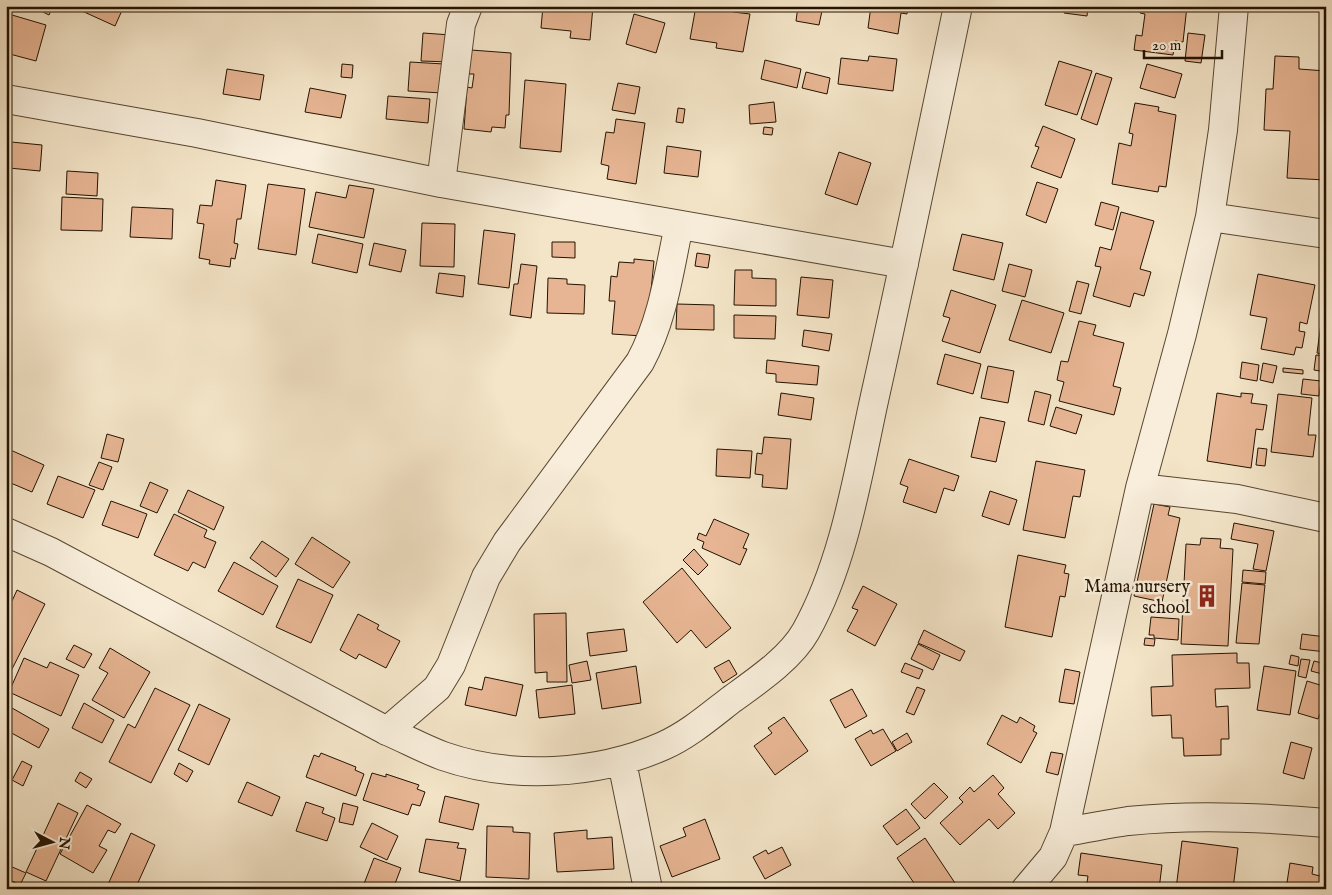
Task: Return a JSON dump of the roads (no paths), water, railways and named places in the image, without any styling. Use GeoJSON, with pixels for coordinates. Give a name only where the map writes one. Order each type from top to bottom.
{"type":"FeatureCollection","features":[{"type":"Feature","properties":{"kind":"street"},"geometry":{"type":"LineString","coordinates":[[441,183],[461,24],[468,6]]}},
{"type":"Feature","properties":{"kind":"street"},"geometry":{"type":"LineString","coordinates":[[6,532],[51,552],[387,730],[444,756],[484,766],[550,771],[622,762],[665,745],[696,727],[773,669],[804,634],[831,578],[862,457],[958,6]]}},
{"type":"Feature","properties":{"kind":"street"},"geometry":{"type":"LineString","coordinates":[[1026,889],[1053,857],[1064,832],[1140,488],[1182,334],[1210,217],[1223,130],[1234,6]]}},
{"type":"Feature","properties":{"kind":"street"},"geometry":{"type":"LineString","coordinates":[[6,99],[197,132],[441,183],[904,264]]}},
{"type":"Feature","properties":{"kind":"street"},"geometry":{"type":"LineString","coordinates":[[1210,217],[1326,234]]}},
{"type":"Feature","properties":{"kind":"street"},"geometry":{"type":"LineString","coordinates":[[387,730],[437,688],[451,665],[486,577],[507,542],[640,362],[652,341],[661,313],[679,225]]}},
{"type":"Feature","properties":{"kind":"street"},"geometry":{"type":"LineString","coordinates":[[1140,488],[1237,499],[1326,518]]}},
{"type":"Feature","properties":{"kind":"street"},"geometry":{"type":"LineString","coordinates":[[622,762],[648,889]]}},
{"type":"Feature","properties":{"kind":"street"},"geometry":{"type":"LineString","coordinates":[[1064,832],[1128,821],[1206,817],[1267,818],[1326,823]]}},
{"type":"Feature","properties":{"kind":"place","name":"Mama nursery school"},"geometry":{"type":"Point","coordinates":[1207,596]}}]}
